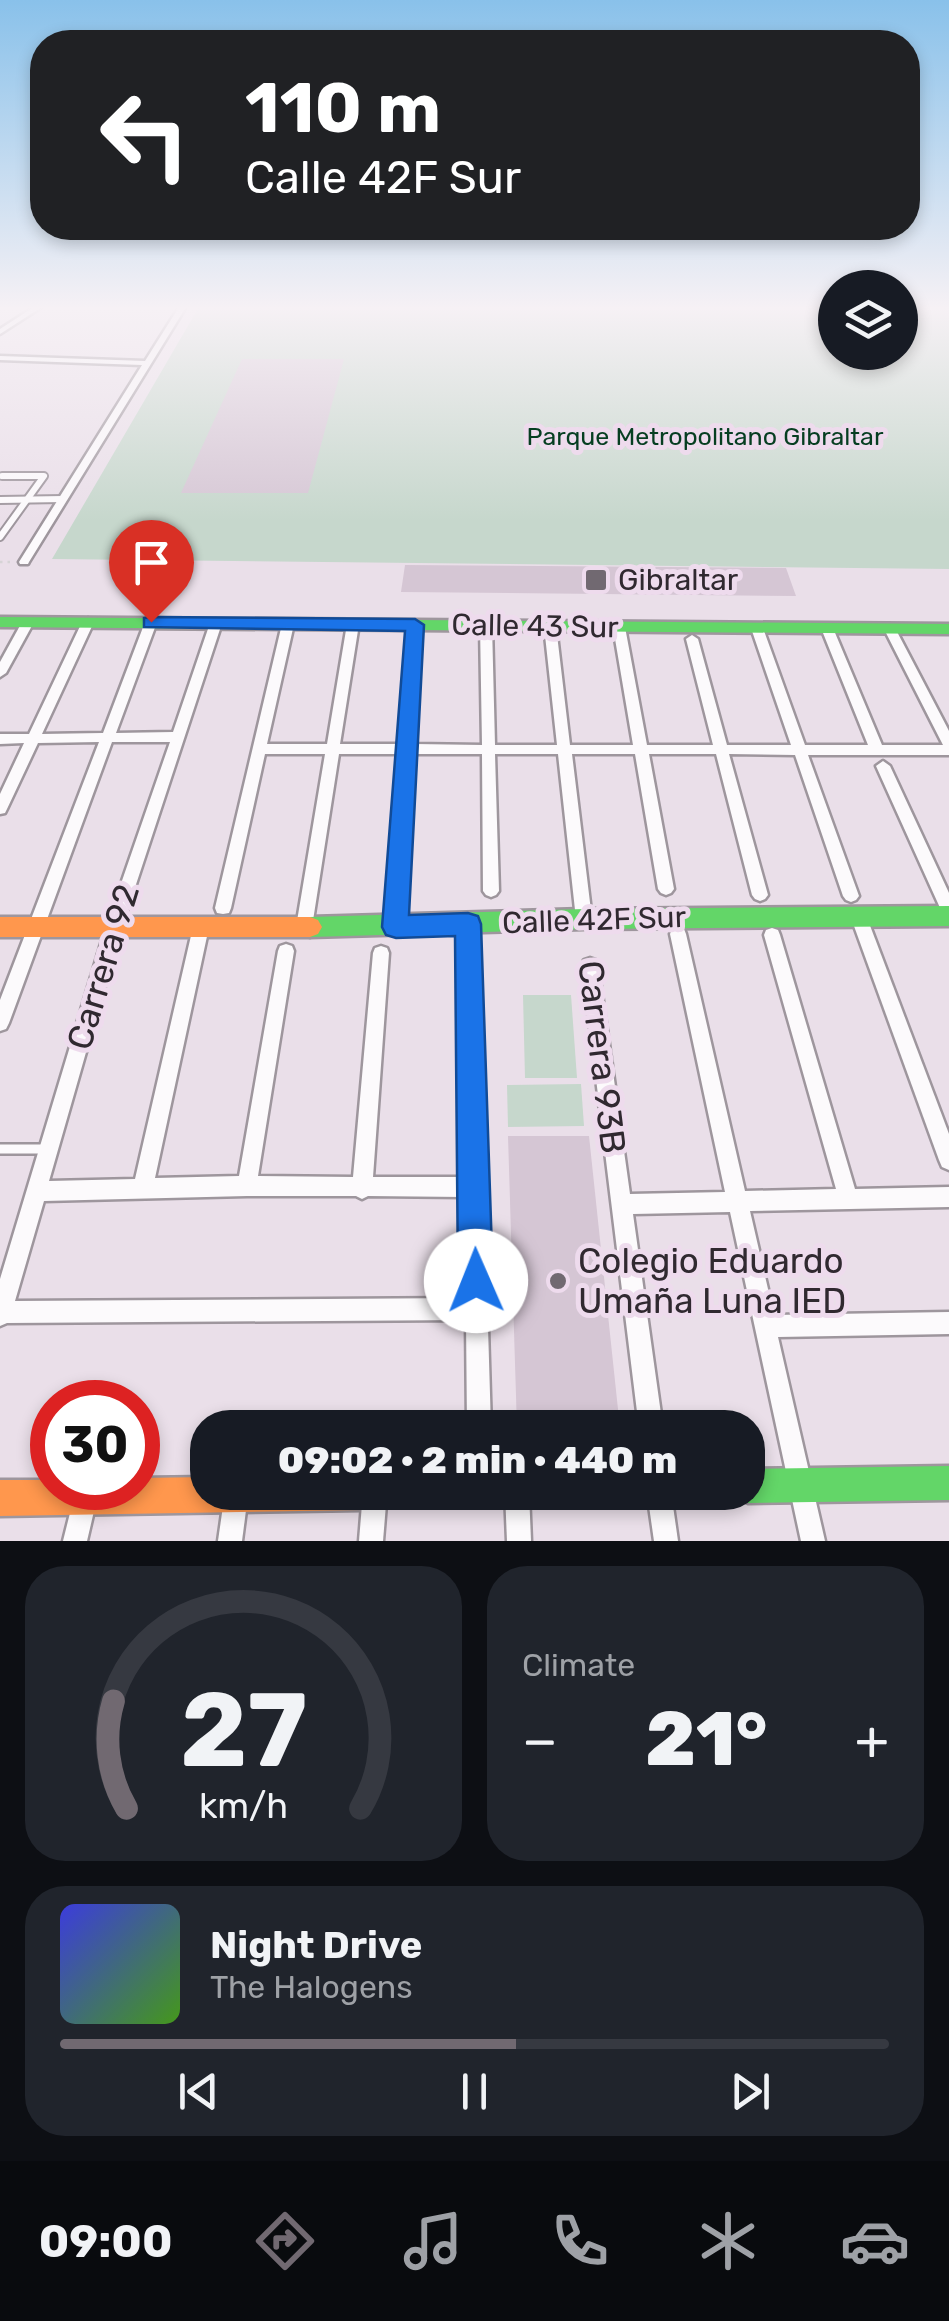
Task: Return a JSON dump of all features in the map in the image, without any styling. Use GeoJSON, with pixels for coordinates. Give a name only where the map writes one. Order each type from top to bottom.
{"type":"FeatureCollection","features":[{"type":"Feature","properties":{"kind":"street"},"geometry":{"type":"LineString","coordinates":[[24,562],[137,379]]}},
{"type":"Feature","properties":{"kind":"street","name":"Calle 43 Sur"},"geometry":{"type":"LineString","coordinates":[[0,622],[949,629]]}},
{"type":"Feature","properties":{"kind":"street"},"geometry":{"type":"LineString","coordinates":[[0,673],[28,622]]}},
{"type":"Feature","properties":{"kind":"street"},"geometry":{"type":"LineString","coordinates":[[0,809],[88,622]]}},
{"type":"Feature","properties":{"kind":"street"},"geometry":{"type":"LineString","coordinates":[[0,1022],[151,622]]}},
{"type":"Feature","properties":{"kind":"street","name":"Carrera 92"},"geometry":{"type":"LineString","coordinates":[[0,1313],[114,927],[216,623]]}},
{"type":"Feature","properties":{"kind":"street"},"geometry":{"type":"LineString","coordinates":[[223,908],[288,624]]}},
{"type":"Feature","properties":{"kind":"street"},"geometry":{"type":"LineString","coordinates":[[304,927],[353,624]]}},
{"type":"Feature","properties":{"kind":"street"},"geometry":{"type":"LineString","coordinates":[[396,927],[415,625]]}},
{"type":"Feature","properties":{"kind":"street"},"geometry":{"type":"LineString","coordinates":[[486,626],[491,891]]}},
{"type":"Feature","properties":{"kind":"street","name":"Carrera 93B"},"geometry":{"type":"LineString","coordinates":[[550,626],[584,919]]}},
{"type":"Feature","properties":{"kind":"street"},"geometry":{"type":"LineString","coordinates":[[618,627],[666,889]]}},
{"type":"Feature","properties":{"kind":"street"},"geometry":{"type":"LineString","coordinates":[[757,628],[949,1160]]}},
{"type":"Feature","properties":{"kind":"street"},"geometry":{"type":"LineString","coordinates":[[827,628],[949,913]]}},
{"type":"Feature","properties":{"kind":"street"},"geometry":{"type":"LineString","coordinates":[[259,750],[802,750],[880,758],[949,747],[890,629]]}},
{"type":"Feature","properties":{"kind":"street"},"geometry":{"type":"LineString","coordinates":[[692,639],[760,895]]}},
{"type":"Feature","properties":{"kind":"street"},"geometry":{"type":"LineString","coordinates":[[0,739],[175,737]]}},
{"type":"Feature","properties":{"kind":"street","name":"Calle 42F Sur"},"geometry":{"type":"LineString","coordinates":[[0,927],[396,927],[854,905],[949,913]]}},
{"type":"Feature","properties":{"kind":"street"},"geometry":{"type":"LineString","coordinates":[[468,924],[479,1410]]}},
{"type":"Feature","properties":{"kind":"street"},"geometry":{"type":"LineString","coordinates":[[143,1189],[200,927]]}},
{"type":"Feature","properties":{"kind":"street"},"geometry":{"type":"LineString","coordinates":[[678,934],[813,1541]]}},
{"type":"Feature","properties":{"kind":"street"},"geometry":{"type":"LineString","coordinates":[[772,936],[848,1198]]}},
{"type":"Feature","properties":{"kind":"street"},"geometry":{"type":"LineString","coordinates":[[247,1186],[286,950]]}},
{"type":"Feature","properties":{"kind":"street"},"geometry":{"type":"LineString","coordinates":[[362,1190],[381,953]]}},
{"type":"Feature","properties":{"kind":"street","name":"Carrera 93B"},"geometry":{"type":"LineString","coordinates":[[590,965],[649,1410]]}},
{"type":"Feature","properties":{"kind":"street"},"geometry":{"type":"LineString","coordinates":[[36,1192],[247,1186],[362,1190],[474,1187]]}},
{"type":"Feature","properties":{"kind":"street"},"geometry":{"type":"LineString","coordinates":[[621,1204],[949,1197]]}},
{"type":"Feature","properties":{"kind":"street"},"geometry":{"type":"LineString","coordinates":[[0,1313],[476,1309]]}},
{"type":"Feature","properties":{"kind":"street"},"geometry":{"type":"LineString","coordinates":[[765,1326],[949,1323]]}},
{"type":"Feature","properties":{"kind":"street"},"geometry":{"type":"LineString","coordinates":[[765,1486],[947,1490]]}},
{"type":"Feature","properties":{"kind":"street"},"geometry":{"type":"LineString","coordinates":[[160,1496],[190,1496]]}},
{"type":"Feature","properties":{"kind":"street"},"geometry":{"type":"LineString","coordinates":[[0,1498],[30,1498]]}},
{"type":"Feature","properties":{"kind":"street"},"geometry":{"type":"LineString","coordinates":[[76,1541],[82,1510]]}},
{"type":"Feature","properties":{"kind":"street"},"geometry":{"type":"LineString","coordinates":[[230,1541],[234,1510]]}},
{"type":"Feature","properties":{"kind":"street"},"geometry":{"type":"LineString","coordinates":[[372,1541],[373,1510]]}},
{"type":"Feature","properties":{"kind":"street"},"geometry":{"type":"LineString","coordinates":[[518,1510],[519,1541]]}},
{"type":"Feature","properties":{"kind":"street"},"geometry":{"type":"LineString","coordinates":[[662,1510],[666,1541]]}},
{"type":"Feature","properties":{"kind":"lane"},"geometry":{"type":"LineString","coordinates":[[0,537],[44,476],[2,476]]}},
{"type":"Feature","properties":{"kind":"lane"},"geometry":{"type":"LineString","coordinates":[[0,500],[63,500]]}},
{"type":"Feature","properties":{"kind":"lane"},"geometry":{"type":"LineString","coordinates":[[0,1149],[48,1149]]}},
{"type":"Feature","properties":{"kind":"green space","name":"Parque Metropolitano Gibraltar"},"geometry":{"type":"Polygon","coordinates":[[[157,379],[949,379],[949,569],[52,559],[157,379]]]}},
{"type":"Feature","properties":{"kind":"green space"},"geometry":{"type":"Polygon","coordinates":[[[523,995],[571,995],[577,1078],[525,1078],[523,995]]]}},
{"type":"Feature","properties":{"kind":"green space"},"geometry":{"type":"Polygon","coordinates":[[[581,1084],[584,1126],[508,1127],[507,1085],[581,1084]]]}},
{"type":"Feature","properties":{"kind":"building"},"geometry":{"type":"Polygon","coordinates":[[[233,379],[339,379],[308,493],[181,493],[233,379]]]}},
{"type":"Feature","properties":{"kind":"building","name":"Gibraltar"},"geometry":{"type":"Polygon","coordinates":[[[405,565],[786,568],[796,596],[401,592],[405,565]]]}},
{"type":"Feature","properties":{"kind":"building"},"geometry":{"type":"Polygon","coordinates":[[[508,1136],[589,1136],[618,1410],[516,1410],[508,1136]]]}},
{"type":"Feature","properties":{"kind":"traffic: fast"},"geometry":{"type":"LineString","coordinates":[[0,622],[949,629]]}},
{"type":"Feature","properties":{"kind":"traffic: fast"},"geometry":{"type":"LineString","coordinates":[[310,927],[584,919],[949,916]]}},
{"type":"Feature","properties":{"kind":"traffic: fast"},"geometry":{"type":"LineString","coordinates":[[765,1486],[949,1483]]}},
{"type":"Feature","properties":{"kind":"traffic: slow"},"geometry":{"type":"LineString","coordinates":[[0,927],[310,927]]}},
{"type":"Feature","properties":{"kind":"traffic: slow"},"geometry":{"type":"LineString","coordinates":[[0,1498],[190,1495]]}},
{"type":"Feature","properties":{"kind":"place","name":"Gibraltar"},"geometry":{"type":"Point","coordinates":[596,580]}},
{"type":"Feature","properties":{"kind":"place","name":"Colegio Eduardo Umaña Luna IED"},"geometry":{"type":"Point","coordinates":[558,1281]}},
{"type":"Feature","properties":{"kind":"route"},"geometry":{"type":"LineString","coordinates":[[151,622],[415,625],[396,927],[468,924],[476,1281]]}}]}
